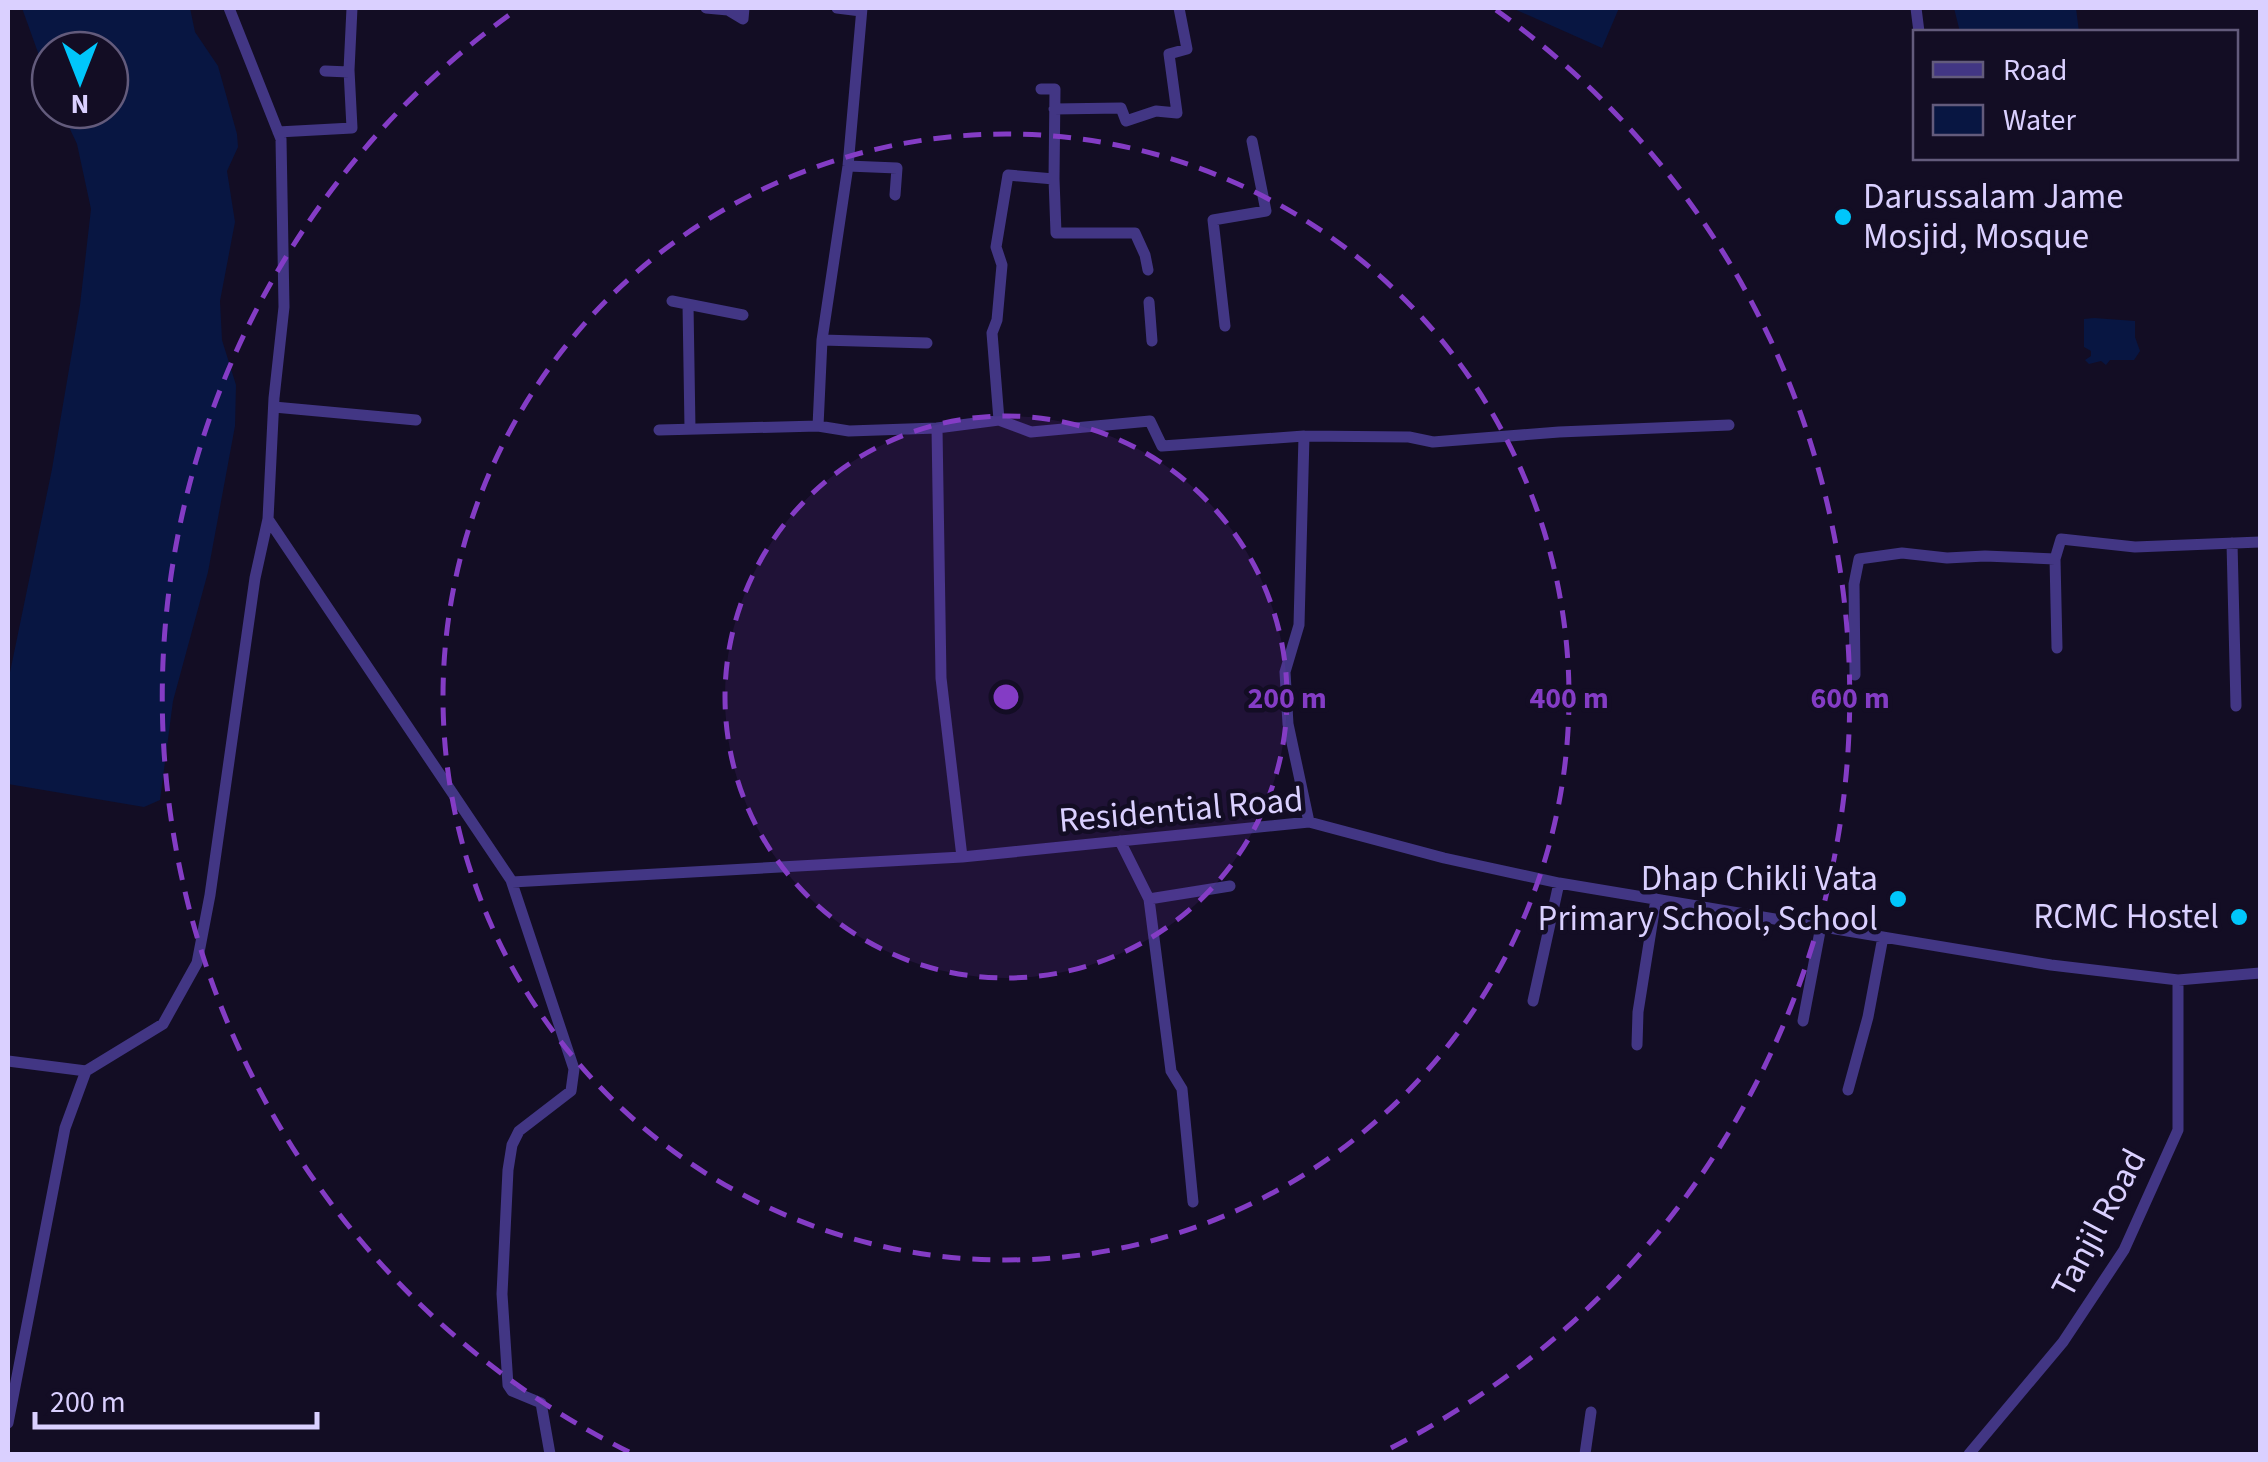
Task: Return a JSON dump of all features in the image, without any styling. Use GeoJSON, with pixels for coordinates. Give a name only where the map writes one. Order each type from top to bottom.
{"type":"FeatureCollection","features":[{"type":"Feature","properties":{"kind":"street"},"geometry":{"type":"LineString","coordinates":[[8,1061],[86,1071],[164,1024],[197,962],[255,578],[268,519],[284,306],[281,138],[229,8]]}},
{"type":"Feature","properties":{"kind":"street"},"geometry":{"type":"LineString","coordinates":[[278,132],[352,128],[352,8]]}},
{"type":"Feature","properties":{"kind":"street"},"geometry":{"type":"LineString","coordinates":[[706,8],[728,10],[743,19],[744,8]]}},
{"type":"Feature","properties":{"kind":"street"},"geometry":{"type":"LineString","coordinates":[[818,426],[822,340],[848,166],[862,9],[837,8]]}},
{"type":"Feature","properties":{"kind":"street"},"geometry":{"type":"LineString","coordinates":[[1054,109],[1121,108],[1126,120],[1156,111],[1177,113],[1169,54],[1187,49],[1179,8]]}},
{"type":"Feature","properties":{"kind":"street"},"geometry":{"type":"LineString","coordinates":[[325,71],[349,72]]}},
{"type":"Feature","properties":{"kind":"street"},"geometry":{"type":"LineString","coordinates":[[1041,88],[1054,89],[1056,233],[1134,232],[1148,270]]}},
{"type":"Feature","properties":{"kind":"street"},"geometry":{"type":"LineString","coordinates":[[1225,326],[1213,220],[1266,211],[1252,141]]}},
{"type":"Feature","properties":{"kind":"street"},"geometry":{"type":"LineString","coordinates":[[848,166],[898,168],[895,195]]}},
{"type":"Feature","properties":{"kind":"street"},"geometry":{"type":"LineString","coordinates":[[999,420],[992,333],[997,320],[1002,265],[996,247],[1008,176],[1054,179]]}},
{"type":"Feature","properties":{"kind":"street"},"geometry":{"type":"LineString","coordinates":[[672,300],[744,315]]}},
{"type":"Feature","properties":{"kind":"street"},"geometry":{"type":"LineString","coordinates":[[1149,302],[1152,341]]}},
{"type":"Feature","properties":{"kind":"street"},"geometry":{"type":"LineString","coordinates":[[688,304],[690,429]]}},
{"type":"Feature","properties":{"kind":"street"},"geometry":{"type":"LineString","coordinates":[[822,340],[928,344]]}},
{"type":"Feature","properties":{"kind":"street"},"geometry":{"type":"LineString","coordinates":[[274,407],[416,420]]}},
{"type":"Feature","properties":{"kind":"street"},"geometry":{"type":"LineString","coordinates":[[659,430],[938,428],[999,420],[1031,432],[1150,421],[1162,446],[1304,436],[1409,437],[1434,442],[1729,425]]}},
{"type":"Feature","properties":{"kind":"street"},"geometry":{"type":"LineString","coordinates":[[938,428],[941,678],[962,857]]}},
{"type":"Feature","properties":{"kind":"street"},"geometry":{"type":"LineString","coordinates":[[1304,436],[1299,625],[1285,672],[1288,724],[1309,822]]}},
{"type":"Feature","properties":{"kind":"street"},"geometry":{"type":"LineString","coordinates":[[268,519],[512,882],[574,1069],[571,1091],[519,1131],[508,1170],[502,1294],[508,1385],[512,1391],[541,1403],[550,1454]]}},
{"type":"Feature","properties":{"kind":"street"},"geometry":{"type":"LineString","coordinates":[[2058,648],[2055,560],[2060,539],[2135,546],[2260,542]]}},
{"type":"Feature","properties":{"kind":"street"},"geometry":{"type":"LineString","coordinates":[[2232,543],[2236,706]]}},
{"type":"Feature","properties":{"kind":"street"},"geometry":{"type":"LineString","coordinates":[[1855,675],[1854,584],[1859,559],[1902,553],[2055,560]]}},
{"type":"Feature","properties":{"kind":"street","name":"Residential Road"},"geometry":{"type":"LineString","coordinates":[[512,882],[962,857],[1309,822],[1559,883],[2051,965],[2178,980],[2260,973]]}},
{"type":"Feature","properties":{"kind":"street"},"geometry":{"type":"LineString","coordinates":[[1120,841],[1150,900],[1171,1071],[1182,1089],[1193,1202]]}},
{"type":"Feature","properties":{"kind":"street"},"geometry":{"type":"LineString","coordinates":[[1533,1001],[1559,883]]}},
{"type":"Feature","properties":{"kind":"street"},"geometry":{"type":"LineString","coordinates":[[1150,900],[1230,886]]}},
{"type":"Feature","properties":{"kind":"street"},"geometry":{"type":"LineString","coordinates":[[1637,1045],[1638,1012],[1656,899]]}},
{"type":"Feature","properties":{"kind":"street"},"geometry":{"type":"LineString","coordinates":[[1803,1021],[1822,926]]}},
{"type":"Feature","properties":{"kind":"street"},"geometry":{"type":"LineString","coordinates":[[1848,1090],[1868,1017],[1883,936]]}},
{"type":"Feature","properties":{"kind":"street","name":"Tanjil Road"},"geometry":{"type":"LineString","coordinates":[[1969,1454],[2064,1342],[2114,1266],[2178,1130],[2178,980]]}},
{"type":"Feature","properties":{"kind":"street"},"geometry":{"type":"LineString","coordinates":[[8,1423],[61,1146],[86,1071]]}},
{"type":"Feature","properties":{"kind":"street"},"geometry":{"type":"LineString","coordinates":[[1585,1454],[1591,1412]]}},
{"type":"Feature","properties":{"kind":"water"},"geometry":{"type":"Polygon","coordinates":[[[22,8],[190,8],[195,32],[218,66],[237,134],[238,147],[227,171],[235,222],[220,301],[222,340],[236,385],[235,426],[208,572],[173,701],[160,800],[144,807],[8,784],[8,682],[52,469],[80,305],[91,209],[70,130],[130,130],[130,30],[30,30],[22,8]]]}},
{"type":"Feature","properties":{"kind":"water"},"geometry":{"type":"Polygon","coordinates":[[[1512,8],[1619,8],[1602,48],[1512,8]]]}},
{"type":"Feature","properties":{"kind":"water"},"geometry":{"type":"Polygon","coordinates":[[[1954,8],[2076,8],[2079,30],[1960,30],[1954,8]]]}},
{"type":"Feature","properties":{"kind":"water"},"geometry":{"type":"Polygon","coordinates":[[[2084,319],[2135,321],[2140,351],[2134,360],[2110,360],[2106,365],[2085,360],[2091,351],[2084,347],[2084,319]]]}},
{"type":"Feature","properties":{"kind":"place","name":"Darussalam Jame Mosjid, Mosque"},"geometry":{"type":"Point","coordinates":[1843,217]}},
{"type":"Feature","properties":{"kind":"place","name":"Dhap Chikli Vata Primary School, School"},"geometry":{"type":"Point","coordinates":[1898,899]}},
{"type":"Feature","properties":{"kind":"place","name":"RCMC Hostel"},"geometry":{"type":"Point","coordinates":[2239,917]}}]}
